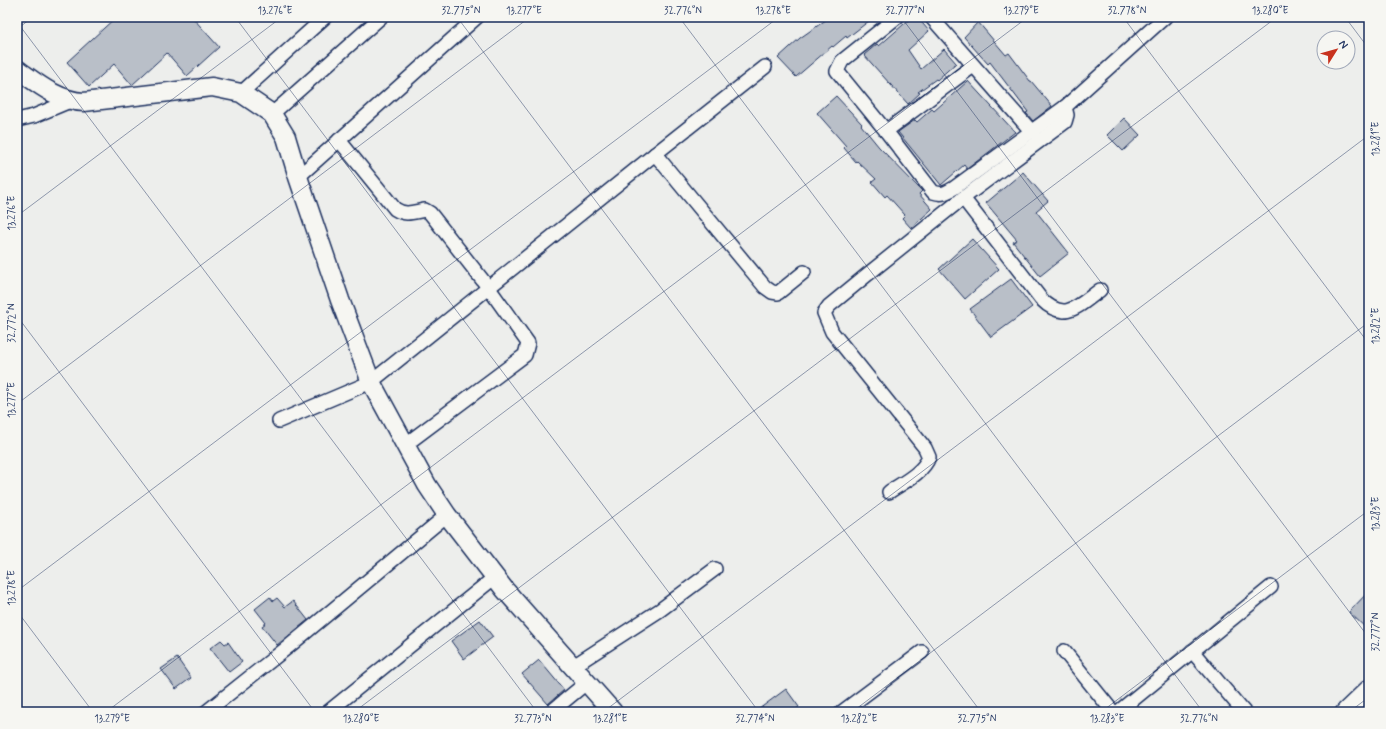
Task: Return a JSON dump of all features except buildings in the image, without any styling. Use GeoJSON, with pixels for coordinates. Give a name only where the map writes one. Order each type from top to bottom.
{"type":"FeatureCollection","features":[{"type":"Feature","properties":{"kind":"main road"},"geometry":{"type":"LineString","coordinates":[[17,69],[45,89],[70,101],[84,102],[212,87],[240,93],[272,114],[286,136],[298,177],[370,382],[427,485],[447,515],[495,577],[572,667],[613,712]]}},
{"type":"Feature","properties":{"kind":"main road"},"geometry":{"type":"LineString","coordinates":[[1345,712],[1369,689]]}},
{"type":"Feature","properties":{"kind":"street"},"geometry":{"type":"LineString","coordinates":[[240,93],[325,17]]}},
{"type":"Feature","properties":{"kind":"street"},"geometry":{"type":"LineString","coordinates":[[272,114],[381,17]]}},
{"type":"Feature","properties":{"kind":"street"},"geometry":{"type":"LineString","coordinates":[[298,177],[477,17]]}},
{"type":"Feature","properties":{"kind":"street"},"geometry":{"type":"LineString","coordinates":[[896,17],[842,61],[837,71],[933,192],[940,194],[944,194],[954,188],[1066,107],[1165,17]]}},
{"type":"Feature","properties":{"kind":"street"},"geometry":{"type":"LineString","coordinates":[[931,17],[1032,132]]}},
{"type":"Feature","properties":{"kind":"street"},"geometry":{"type":"LineString","coordinates":[[886,131],[973,66]]}},
{"type":"Feature","properties":{"kind":"street"},"geometry":{"type":"LineString","coordinates":[[279,421],[370,382],[765,67]]}},
{"type":"Feature","properties":{"kind":"street"},"geometry":{"type":"LineString","coordinates":[[17,120],[34,116],[70,101]]}},
{"type":"Feature","properties":{"kind":"street"},"geometry":{"type":"LineString","coordinates":[[889,492],[919,471],[926,464],[929,457],[925,448],[832,332],[824,313],[829,306],[963,198],[1065,122],[1067,115],[1066,107]]}},
{"type":"Feature","properties":{"kind":"street"},"geometry":{"type":"LineString","coordinates":[[339,140],[395,209],[403,214],[413,214],[425,210],[430,213],[488,287],[528,343],[525,355],[405,445]]}},
{"type":"Feature","properties":{"kind":"street"},"geometry":{"type":"LineString","coordinates":[[654,154],[765,287],[772,292],[778,293],[804,272]]}},
{"type":"Feature","properties":{"kind":"street"},"geometry":{"type":"LineString","coordinates":[[963,198],[1041,299],[1051,309],[1061,312],[1072,310],[1100,290]]}},
{"type":"Feature","properties":{"kind":"street"},"geometry":{"type":"LineString","coordinates":[[206,712],[288,648],[447,515]]}},
{"type":"Feature","properties":{"kind":"street"},"geometry":{"type":"LineString","coordinates":[[572,667],[660,610],[715,569]]}},
{"type":"Feature","properties":{"kind":"street"},"geometry":{"type":"LineString","coordinates":[[328,712],[495,577]]}},
{"type":"Feature","properties":{"kind":"street"},"geometry":{"type":"LineString","coordinates":[[1118,712],[1271,586]]}},
{"type":"Feature","properties":{"kind":"street"},"geometry":{"type":"LineString","coordinates":[[1064,651],[1113,712]]}},
{"type":"Feature","properties":{"kind":"street"},"geometry":{"type":"LineString","coordinates":[[1192,651],[1244,712]]}},
{"type":"Feature","properties":{"kind":"street"},"geometry":{"type":"LineString","coordinates":[[842,712],[922,652]]}},
{"type":"Feature","properties":{"kind":"street"},"geometry":{"type":"LineString","coordinates":[[551,712],[586,683]]}}]}
